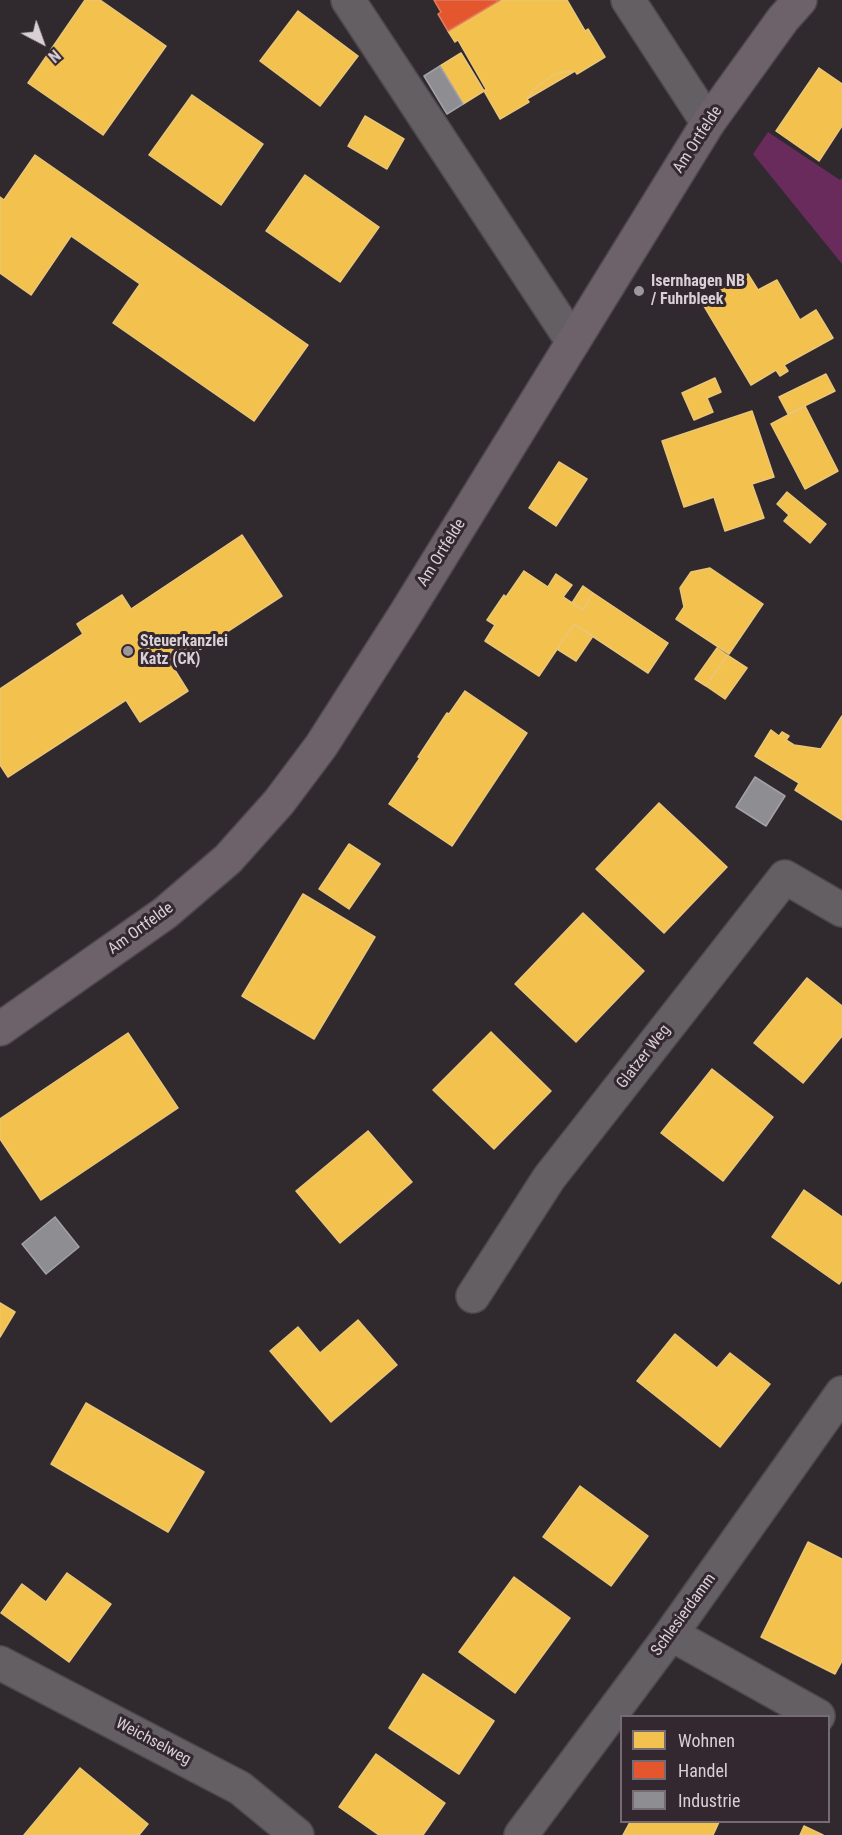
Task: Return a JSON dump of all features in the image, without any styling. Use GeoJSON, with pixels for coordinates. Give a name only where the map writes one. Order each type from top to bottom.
{"type":"FeatureCollection","features":[{"type":"Feature","properties":{"kind":"main road","name":"Am Ortfelde"},"geometry":{"type":"LineString","coordinates":[[0,1029],[165,913],[228,859],[279,802],[327,736],[708,123],[783,19],[800,0]]}},
{"type":"Feature","properties":{"kind":"street"},"geometry":{"type":"LineString","coordinates":[[348,0],[573,342]]}},
{"type":"Feature","properties":{"kind":"street"},"geometry":{"type":"LineString","coordinates":[[628,0],[708,123]]}},
{"type":"Feature","properties":{"kind":"street","name":"Glatzer Weg"},"geometry":{"type":"LineString","coordinates":[[473,1296],[549,1178],[785,877],[842,910]]}},
{"type":"Feature","properties":{"kind":"street","name":"Schlesierdamm"},"geometry":{"type":"LineString","coordinates":[[521,1835],[671,1634],[842,1393]]}},
{"type":"Feature","properties":{"kind":"street"},"geometry":{"type":"LineString","coordinates":[[671,1634],[816,1715]]}},
{"type":"Feature","properties":{"kind":"street","name":"Weichselweg"},"geometry":{"type":"LineString","coordinates":[[0,1663],[240,1788],[297,1835]]}},
{"type":"Feature","properties":{"kind":"shaded area"},"geometry":{"type":"Polygon","coordinates":[[[768,132],[840,180],[842,178],[842,264],[753,154],[768,132]]]}},
{"type":"Feature","properties":{"kind":"building: Wohnen"},"geometry":{"type":"Polygon","coordinates":[[[85,0],[100,0],[166,46],[103,135],[28,83],[85,0]]]}},
{"type":"Feature","properties":{"kind":"building: Wohnen"},"geometry":{"type":"Polygon","coordinates":[[[500,0],[567,0],[585,31],[588,29],[605,57],[577,74],[575,71],[553,75],[534,89],[527,99],[529,102],[500,119],[458,40],[455,42],[448,31],[500,0]]]}},
{"type":"Feature","properties":{"kind":"building: Wohnen"},"geometry":{"type":"Polygon","coordinates":[[[298,11],[358,56],[320,106],[260,61],[298,11]]]}},
{"type":"Feature","properties":{"kind":"building: Wohnen"},"geometry":{"type":"Polygon","coordinates":[[[461,53],[484,91],[463,104],[440,66],[461,53]]]}},
{"type":"Feature","properties":{"kind":"building: Wohnen"},"geometry":{"type":"Polygon","coordinates":[[[819,68],[842,84],[842,126],[819,161],[776,131],[819,68]]]}},
{"type":"Feature","properties":{"kind":"building: Wohnen"},"geometry":{"type":"Polygon","coordinates":[[[575,71],[527,99],[534,89],[553,75],[575,71]]]}},
{"type":"Feature","properties":{"kind":"building: Wohnen"},"geometry":{"type":"Polygon","coordinates":[[[192,95],[263,144],[221,205],[149,155],[192,95]]]}},
{"type":"Feature","properties":{"kind":"building: Wohnen"},"geometry":{"type":"Polygon","coordinates":[[[365,116],[404,139],[387,169],[348,146],[365,116]]]}},
{"type":"Feature","properties":{"kind":"building: Wohnen"},"geometry":{"type":"Polygon","coordinates":[[[35,155],[308,345],[254,421],[113,323],[140,284],[71,236],[31,295],[0,273],[0,197],[4,200],[35,155]]]}},
{"type":"Feature","properties":{"kind":"building: Wohnen"},"geometry":{"type":"Polygon","coordinates":[[[305,175],[379,227],[340,282],[266,231],[305,175]]]}},
{"type":"Feature","properties":{"kind":"building: Wohnen"},"geometry":{"type":"Polygon","coordinates":[[[748,274],[758,290],[777,280],[800,320],[816,310],[833,338],[784,365],[788,371],[780,376],[776,370],[751,385],[701,301],[748,274]]]}},
{"type":"Feature","properties":{"kind":"building: Wohnen"},"geometry":{"type":"Polygon","coordinates":[[[826,374],[835,391],[788,414],[779,397],[826,374]]]}},
{"type":"Feature","properties":{"kind":"building: Wohnen"},"geometry":{"type":"Polygon","coordinates":[[[715,378],[721,392],[707,398],[713,412],[694,420],[682,393],[715,378]]]}},
{"type":"Feature","properties":{"kind":"building: Wohnen"},"geometry":{"type":"Polygon","coordinates":[[[805,406],[838,471],[805,489],[771,424],[805,406]]]}},
{"type":"Feature","properties":{"kind":"building: Wohnen"},"geometry":{"type":"Polygon","coordinates":[[[752,411],[774,477],[752,484],[764,518],[725,531],[714,497],[684,507],[662,441],[752,411]]]}},
{"type":"Feature","properties":{"kind":"building: Wohnen"},"geometry":{"type":"Polygon","coordinates":[[[559,462],[587,479],[556,526],[529,508],[559,462]]]}},
{"type":"Feature","properties":{"kind":"building: Wohnen"},"geometry":{"type":"Polygon","coordinates":[[[787,492],[826,524],[810,543],[784,521],[789,515],[777,504],[787,492]]]}},
{"type":"Feature","properties":{"kind":"building: Wohnen","name":"Steuerkanzlei Katz (CK)"},"geometry":{"type":"Polygon","coordinates":[[[242,535],[282,596],[173,667],[188,691],[140,722],[126,700],[8,777],[0,765],[0,689],[83,634],[77,624],[122,595],[131,609],[242,535]]]}},
{"type":"Feature","properties":{"kind":"building: Wohnen"},"geometry":{"type":"Polygon","coordinates":[[[710,568],[763,604],[729,654],[676,619],[684,607],[680,588],[691,572],[710,568]]]}},
{"type":"Feature","properties":{"kind":"building: Wohnen"},"geometry":{"type":"Polygon","coordinates":[[[524,571],[548,587],[556,574],[572,585],[563,597],[583,610],[593,593],[668,643],[648,673],[574,624],[539,676],[485,641],[495,625],[487,620],[524,571]]]}},
{"type":"Feature","properties":{"kind":"building: Wohnen"},"geometry":{"type":"Polygon","coordinates":[[[583,586],[593,593],[583,610],[572,603],[583,586]]]}},
{"type":"Feature","properties":{"kind":"building: Wohnen"},"geometry":{"type":"Polygon","coordinates":[[[574,624],[593,636],[576,661],[557,649],[574,624]]]}},
{"type":"Feature","properties":{"kind":"building: Wohnen"},"geometry":{"type":"Polygon","coordinates":[[[717,648],[727,655],[706,686],[695,679],[717,648]]]}},
{"type":"Feature","properties":{"kind":"building: Wohnen"},"geometry":{"type":"Polygon","coordinates":[[[727,655],[747,668],[725,699],[706,686],[727,655]]]}},
{"type":"Feature","properties":{"kind":"building: Wohnen"},"geometry":{"type":"Polygon","coordinates":[[[465,691],[527,733],[452,846],[389,804],[447,713],[449,714],[465,691]]]}},
{"type":"Feature","properties":{"kind":"building: Wohnen"},"geometry":{"type":"Polygon","coordinates":[[[842,716],[842,820],[795,790],[799,783],[755,756],[771,730],[779,736],[782,732],[789,736],[786,740],[794,745],[821,749],[842,716]]]}},
{"type":"Feature","properties":{"kind":"building: Wohnen"},"geometry":{"type":"Polygon","coordinates":[[[659,803],[727,867],[664,933],[596,869],[659,803]]]}},
{"type":"Feature","properties":{"kind":"building: Wohnen"},"geometry":{"type":"Polygon","coordinates":[[[349,844],[380,864],[349,909],[319,889],[349,844]]]}},
{"type":"Feature","properties":{"kind":"building: Wohnen"},"geometry":{"type":"Polygon","coordinates":[[[303,894],[375,937],[314,1039],[242,996],[303,894]]]}},
{"type":"Feature","properties":{"kind":"building: Wohnen"},"geometry":{"type":"Polygon","coordinates":[[[583,913],[644,971],[576,1042],[515,984],[583,913]]]}},
{"type":"Feature","properties":{"kind":"building: Wohnen"},"geometry":{"type":"Polygon","coordinates":[[[807,978],[842,1006],[842,1036],[803,1083],[754,1043],[807,978]]]}},
{"type":"Feature","properties":{"kind":"building: Wohnen"},"geometry":{"type":"Polygon","coordinates":[[[491,1032],[551,1091],[494,1149],[433,1090],[491,1032]]]}},
{"type":"Feature","properties":{"kind":"building: Wohnen"},"geometry":{"type":"Polygon","coordinates":[[[128,1033],[178,1108],[41,1200],[0,1139],[0,1119],[128,1033]]]}},
{"type":"Feature","properties":{"kind":"building: Wohnen"},"geometry":{"type":"Polygon","coordinates":[[[712,1069],[773,1117],[723,1181],[661,1133],[712,1069]]]}},
{"type":"Feature","properties":{"kind":"building: Wohnen"},"geometry":{"type":"Polygon","coordinates":[[[368,1131],[412,1182],[340,1243],[296,1191],[368,1131]]]}},
{"type":"Feature","properties":{"kind":"building: Wohnen"},"geometry":{"type":"Polygon","coordinates":[[[804,1190],[842,1217],[842,1280],[839,1284],[772,1237],[804,1190]]]}},
{"type":"Feature","properties":{"kind":"building: Wohnen"},"geometry":{"type":"Polygon","coordinates":[[[0,1303],[15,1312],[0,1337],[0,1303]]]}},
{"type":"Feature","properties":{"kind":"building: Wohnen"},"geometry":{"type":"Polygon","coordinates":[[[358,1320],[397,1365],[331,1422],[270,1351],[298,1327],[320,1353],[358,1320]]]}},
{"type":"Feature","properties":{"kind":"building: Wohnen"},"geometry":{"type":"Polygon","coordinates":[[[675,1334],[717,1368],[730,1353],[770,1384],[720,1447],[637,1381],[675,1334]]]}},
{"type":"Feature","properties":{"kind":"building: Wohnen"},"geometry":{"type":"Polygon","coordinates":[[[86,1403],[204,1472],[168,1532],[51,1464],[86,1403]]]}},
{"type":"Feature","properties":{"kind":"building: Wohnen"},"geometry":{"type":"Polygon","coordinates":[[[580,1486],[648,1536],[611,1586],[543,1537],[580,1486]]]}},
{"type":"Feature","properties":{"kind":"building: Wohnen"},"geometry":{"type":"Polygon","coordinates":[[[808,1542],[842,1559],[842,1661],[835,1674],[761,1637],[808,1542]]]}},
{"type":"Feature","properties":{"kind":"building: Wohnen"},"geometry":{"type":"Polygon","coordinates":[[[67,1573],[111,1604],[69,1662],[1,1613],[22,1584],[46,1602],[67,1573]]]}},
{"type":"Feature","properties":{"kind":"building: Wohnen"},"geometry":{"type":"Polygon","coordinates":[[[514,1577],[570,1618],[515,1693],[459,1652],[514,1577]]]}},
{"type":"Feature","properties":{"kind":"building: Wohnen"},"geometry":{"type":"Polygon","coordinates":[[[423,1674],[494,1721],[459,1774],[389,1728],[423,1674]]]}},
{"type":"Feature","properties":{"kind":"building: Wohnen"},"geometry":{"type":"Polygon","coordinates":[[[376,1754],[445,1803],[423,1835],[379,1835],[339,1807],[376,1754]]]}},
{"type":"Feature","properties":{"kind":"building: Wohnen"},"geometry":{"type":"Polygon","coordinates":[[[80,1768],[148,1824],[139,1835],[24,1835],[80,1768]]]}},
{"type":"Feature","properties":{"kind":"building: Wohnen"},"geometry":{"type":"Polygon","coordinates":[[[629,1823],[719,1823],[713,1835],[623,1835],[629,1823]]]}},
{"type":"Feature","properties":{"kind":"building: Wohnen"},"geometry":{"type":"Polygon","coordinates":[[[804,1826],[823,1835],[800,1835],[804,1826]]]}},
{"type":"Feature","properties":{"kind":"building: Handel"},"geometry":{"type":"Polygon","coordinates":[[[434,0],[500,0],[448,31],[438,14],[441,12],[434,0]]]}},
{"type":"Feature","properties":{"kind":"building: Industrie"},"geometry":{"type":"Polygon","coordinates":[[[440,66],[463,104],[447,114],[424,76],[440,66]]]}},
{"type":"Feature","properties":{"kind":"building: Industrie"},"geometry":{"type":"Polygon","coordinates":[[[755,777],[785,796],[766,826],[736,807],[755,777]]]}},
{"type":"Feature","properties":{"kind":"building: Industrie"},"geometry":{"type":"Polygon","coordinates":[[[55,1217],[79,1247],[46,1274],[22,1244],[55,1217]]]}},
{"type":"Feature","properties":{"kind":"place","name":"Isernhagen NB / Fuhrbleek"},"geometry":{"type":"Point","coordinates":[639,291]}},
{"type":"Feature","properties":{"kind":"place","name":"Steuerkanzlei Katz (CK)"},"geometry":{"type":"Point","coordinates":[128,651]}}]}
